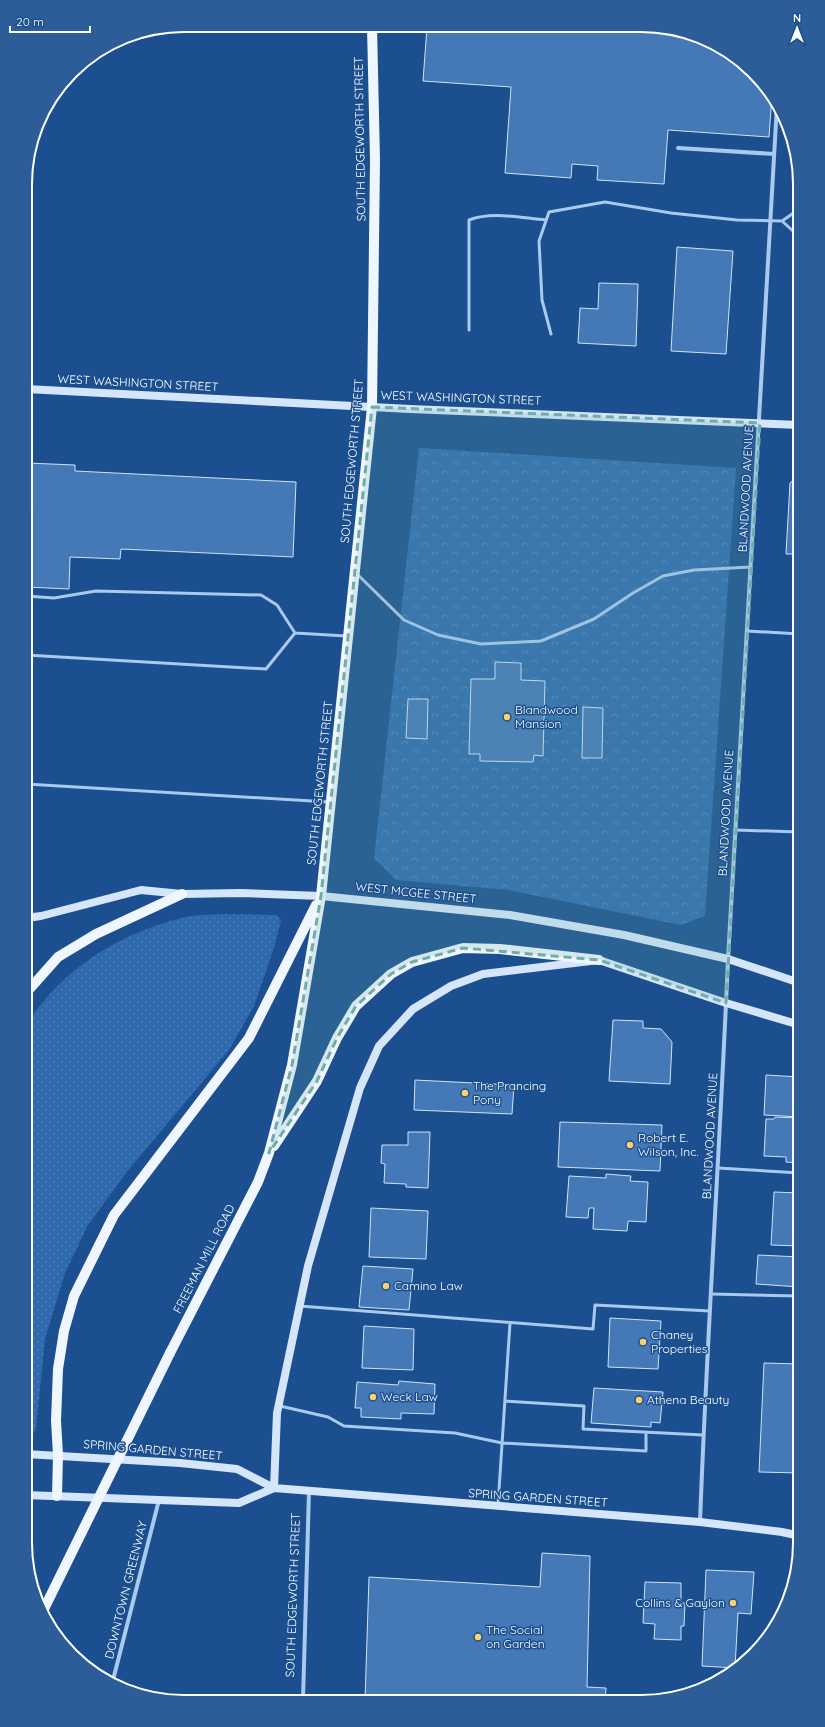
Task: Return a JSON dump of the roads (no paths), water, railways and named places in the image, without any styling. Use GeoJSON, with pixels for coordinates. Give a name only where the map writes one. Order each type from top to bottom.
{"type":"FeatureCollection","features":[{"type":"Feature","properties":{"kind":"main road","name":"SOUTH EDGEWORTH STREET"},"geometry":{"type":"LineString","coordinates":[[321,896],[372,407],[375,160],[372,32]]}},
{"type":"Feature","properties":{"kind":"main road"},"geometry":{"type":"LineString","coordinates":[[32,986],[58,957],[96,934],[182,894]]}},
{"type":"Feature","properties":{"kind":"main road","name":"FREEMAN MILL ROAD"},"geometry":{"type":"LineString","coordinates":[[46,1605],[170,1353],[258,1182],[269,1153],[292,1065],[321,896]]}},
{"type":"Feature","properties":{"kind":"main road"},"geometry":{"type":"LineString","coordinates":[[57,1496],[58,1455],[56,1420],[58,1369],[64,1331],[74,1296],[114,1215],[249,1038],[321,896]]}},
{"type":"Feature","properties":{"kind":"main road"},"geometry":{"type":"LineString","coordinates":[[269,1153],[317,1081],[336,1038],[356,1006],[391,974],[412,962],[463,948],[500,949],[599,960]]}},
{"type":"Feature","properties":{"kind":"street","name":"BLANDWOOD AVENUE"},"geometry":{"type":"LineString","coordinates":[[700,1522],[703,1435],[728,959],[760,423],[776,116]]}},
{"type":"Feature","properties":{"kind":"street"},"geometry":{"type":"LineString","coordinates":[[678,148],[774,154]]}},
{"type":"Feature","properties":{"kind":"street","name":"WEST WASHINGTON STREET"},"geometry":{"type":"LineString","coordinates":[[32,389],[372,407],[793,425]]}},
{"type":"Feature","properties":{"kind":"street","name":"WEST MCGEE STREET"},"geometry":{"type":"LineString","coordinates":[[32,917],[141,890],[182,894],[240,893],[321,896],[510,915],[624,935],[728,959],[793,981]]}},
{"type":"Feature","properties":{"kind":"street"},"geometry":{"type":"LineString","coordinates":[[274,1488],[278,1406],[308,1266],[360,1088],[379,1046],[413,1009],[451,986],[483,974],[599,960],[793,1024]]}},
{"type":"Feature","properties":{"kind":"street","name":"SPRING GARDEN STREET"},"geometry":{"type":"LineString","coordinates":[[32,1454],[180,1463],[237,1469],[274,1488],[700,1522],[793,1534]]}},
{"type":"Feature","properties":{"kind":"street","name":"SPRING GARDEN STREET"},"geometry":{"type":"LineString","coordinates":[[32,1495],[239,1503],[274,1488]]}},
{"type":"Feature","properties":{"kind":"street","name":"SOUTH EDGEWORTH STREET"},"geometry":{"type":"LineString","coordinates":[[303,1695],[310,1491]]}},
{"type":"Feature","properties":{"kind":"street","name":"DOWNTOWN GREENWAY"},"geometry":{"type":"LineString","coordinates":[[114,1678],[159,1500]]}},
{"type":"Feature","properties":{"kind":"lane"},"geometry":{"type":"LineString","coordinates":[[551,334],[542,300],[539,241],[549,212],[605,202],[671,213],[737,220],[782,221],[793,213]]}},
{"type":"Feature","properties":{"kind":"lane"},"geometry":{"type":"LineString","coordinates":[[469,330],[469,220],[479,216],[490,216],[546,220]]}},
{"type":"Feature","properties":{"kind":"lane"},"geometry":{"type":"LineString","coordinates":[[782,221],[793,231]]}},
{"type":"Feature","properties":{"kind":"lane"},"geometry":{"type":"LineString","coordinates":[[355,572],[404,620],[438,635],[481,644],[541,641],[594,619],[633,593],[663,576],[694,570],[751,567]]}},
{"type":"Feature","properties":{"kind":"lane"},"geometry":{"type":"LineString","coordinates":[[32,596],[54,598],[96,591],[261,594],[277,605],[295,633]]}},
{"type":"Feature","properties":{"kind":"lane"},"geometry":{"type":"LineString","coordinates":[[747,631],[793,634]]}},
{"type":"Feature","properties":{"kind":"lane"},"geometry":{"type":"LineString","coordinates":[[295,633],[348,636]]}},
{"type":"Feature","properties":{"kind":"lane"},"geometry":{"type":"LineString","coordinates":[[32,655],[266,669],[295,633]]}},
{"type":"Feature","properties":{"kind":"lane"},"geometry":{"type":"LineString","coordinates":[[32,784],[331,802]]}},
{"type":"Feature","properties":{"kind":"lane"},"geometry":{"type":"LineString","coordinates":[[736,830],[793,832]]}},
{"type":"Feature","properties":{"kind":"lane"},"geometry":{"type":"LineString","coordinates":[[718,1168],[793,1173]]}},
{"type":"Feature","properties":{"kind":"lane"},"geometry":{"type":"LineString","coordinates":[[711,1294],[793,1296]]}},
{"type":"Feature","properties":{"kind":"lane"},"geometry":{"type":"LineString","coordinates":[[300,1306],[593,1329],[595,1305],[710,1311]]}},
{"type":"Feature","properties":{"kind":"lane"},"geometry":{"type":"LineString","coordinates":[[498,1507],[510,1323]]}},
{"type":"Feature","properties":{"kind":"lane"},"geometry":{"type":"LineString","coordinates":[[505,1401],[584,1406],[582,1429],[703,1435]]}},
{"type":"Feature","properties":{"kind":"lane"},"geometry":{"type":"LineString","coordinates":[[278,1406],[328,1417],[344,1426],[455,1433],[502,1443],[646,1451],[646,1432]]}},
{"type":"Feature","properties":{"kind":"place","name":"Blandwood Mansion"},"geometry":{"type":"Point","coordinates":[507,717]}},
{"type":"Feature","properties":{"kind":"place","name":"The Prancing Pony"},"geometry":{"type":"Point","coordinates":[465,1093]}},
{"type":"Feature","properties":{"kind":"place","name":"Robert E. Wilson, Inc."},"geometry":{"type":"Point","coordinates":[630,1145]}},
{"type":"Feature","properties":{"kind":"place","name":"Camino Law"},"geometry":{"type":"Point","coordinates":[386,1286]}},
{"type":"Feature","properties":{"kind":"place","name":"Chaney Properties"},"geometry":{"type":"Point","coordinates":[643,1342]}},
{"type":"Feature","properties":{"kind":"place","name":"Weck Law"},"geometry":{"type":"Point","coordinates":[373,1397]}},
{"type":"Feature","properties":{"kind":"place","name":"Athena Beauty"},"geometry":{"type":"Point","coordinates":[639,1400]}},
{"type":"Feature","properties":{"kind":"place","name":"Collins & Gaylon"},"geometry":{"type":"Point","coordinates":[733,1603]}},
{"type":"Feature","properties":{"kind":"place","name":"The Social on Garden"},"geometry":{"type":"Point","coordinates":[478,1637]}}]}
